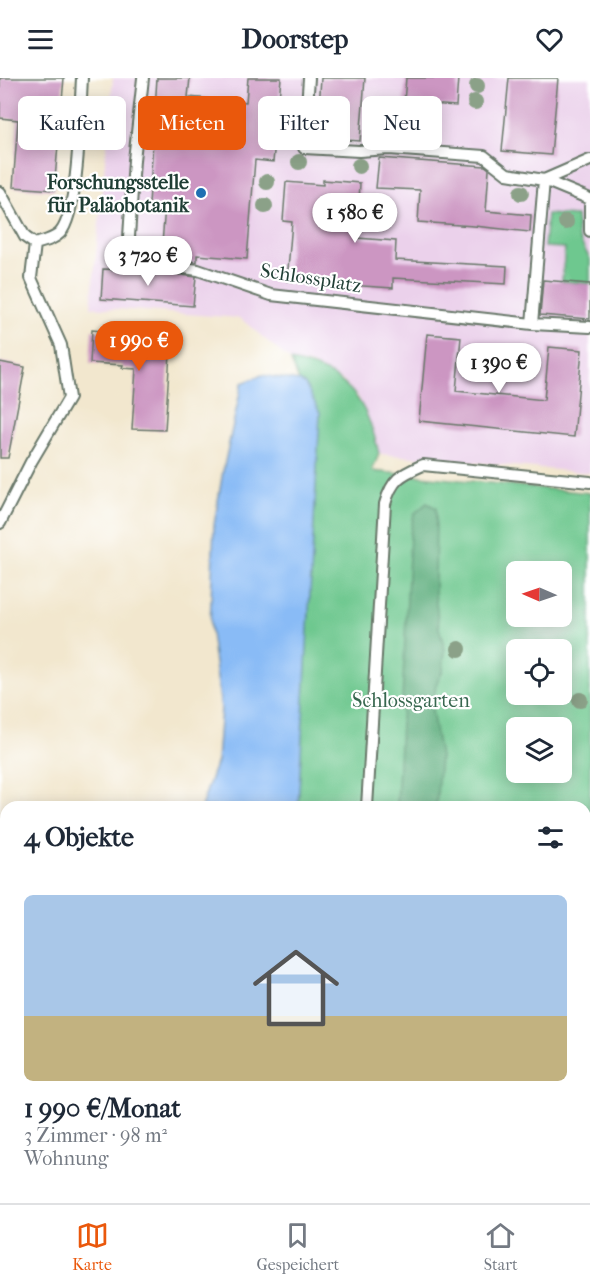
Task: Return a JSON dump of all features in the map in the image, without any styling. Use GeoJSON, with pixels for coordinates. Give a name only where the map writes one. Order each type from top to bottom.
{"type":"FeatureCollection","features":[{"type":"Feature","properties":{"kind":"lane"},"geometry":{"type":"LineString","coordinates":[[0,192],[25,237],[35,244],[50,240],[60,232],[69,218],[74,198],[82,78]]}},
{"type":"Feature","properties":{"kind":"lane","name":"Schlossplatz"},"geometry":{"type":"LineString","coordinates":[[143,78],[129,237],[135,254],[156,264],[198,270],[271,295],[532,324],[590,327]]}},
{"type":"Feature","properties":{"kind":"lane"},"geometry":{"type":"LineString","coordinates":[[309,78],[304,148],[359,151],[389,149],[484,156],[507,174],[544,180],[590,199]]}},
{"type":"Feature","properties":{"kind":"lane"},"geometry":{"type":"LineString","coordinates":[[544,180],[590,160]]}},
{"type":"Feature","properties":{"kind":"lane"},"geometry":{"type":"LineString","coordinates":[[532,324],[544,180]]}},
{"type":"Feature","properties":{"kind":"lane"},"geometry":{"type":"LineString","coordinates":[[590,206],[590,231]]}},
{"type":"Feature","properties":{"kind":"lane"},"geometry":{"type":"LineString","coordinates":[[0,523],[31,462],[69,398],[61,345],[32,278],[35,244]]}},
{"type":"Feature","properties":{"kind":"lane"},"geometry":{"type":"LineString","coordinates":[[367,801],[385,504],[389,489],[401,474],[423,465],[590,482]]}},
{"type":"Feature","properties":{"kind":"shaded area"},"geometry":{"type":"Polygon","coordinates":[[[113,78],[590,78],[590,473],[379,454],[359,398],[343,381],[310,364],[291,361],[240,318],[91,307],[106,150],[126,150],[126,96],[111,96],[113,78]]]}},
{"type":"Feature","properties":{"kind":"green space"},"geometry":{"type":"Polygon","coordinates":[[[547,214],[576,216],[578,237],[590,259],[590,284],[562,281],[565,248],[544,247],[547,214]]]}},
{"type":"Feature","properties":{"kind":"green space","name":"Schlossgarten"},"geometry":{"type":"Polygon","coordinates":[[[291,361],[327,372],[352,391],[361,403],[379,454],[372,471],[590,493],[590,801],[298,801],[320,413],[305,385],[299,381],[291,361]]]}},
{"type":"Feature","properties":{"kind":"green space"},"geometry":{"type":"Polygon","coordinates":[[[427,503],[436,508],[435,593],[439,628],[445,650],[443,670],[436,685],[432,711],[440,757],[436,801],[397,801],[410,534],[414,514],[427,503]]]}},
{"type":"Feature","properties":{"kind":"water"},"geometry":{"type":"Polygon","coordinates":[[[262,375],[299,381],[305,384],[320,413],[298,801],[203,801],[217,761],[221,708],[210,626],[214,525],[242,383],[262,375]]]}},
{"type":"Feature","properties":{"kind":"building"},"geometry":{"type":"Polygon","coordinates":[[[0,78],[64,78],[62,96],[18,96],[18,120],[0,118],[0,78]]]}},
{"type":"Feature","properties":{"kind":"building"},"geometry":{"type":"Polygon","coordinates":[[[157,78],[190,78],[188,96],[156,96],[157,78]]]}},
{"type":"Feature","properties":{"kind":"building"},"geometry":{"type":"Polygon","coordinates":[[[248,78],[281,78],[279,96],[258,96],[258,150],[274,150],[273,162],[255,160],[247,259],[197,255],[197,262],[161,257],[165,206],[149,205],[152,150],[246,150],[248,78]]]}},
{"type":"Feature","properties":{"kind":"building"},"geometry":{"type":"Polygon","coordinates":[[[321,78],[365,78],[360,141],[350,140],[350,96],[320,96],[321,78]]]}},
{"type":"Feature","properties":{"kind":"building"},"geometry":{"type":"Polygon","coordinates":[[[406,78],[458,78],[456,106],[442,105],[442,96],[404,96],[406,78]]]}},
{"type":"Feature","properties":{"kind":"building"},"geometry":{"type":"Polygon","coordinates":[[[509,78],[558,78],[551,155],[502,151],[509,78]]]}},
{"type":"Feature","properties":{"kind":"building"},"geometry":{"type":"Polygon","coordinates":[[[18,120],[18,150],[58,150],[54,190],[13,187],[18,120]]]}},
{"type":"Feature","properties":{"kind":"building"},"geometry":{"type":"Polygon","coordinates":[[[379,158],[485,166],[489,169],[486,211],[531,215],[530,232],[418,222],[420,190],[376,188],[379,158]]]}},
{"type":"Feature","properties":{"kind":"building"},"geometry":{"type":"Polygon","coordinates":[[[323,180],[360,183],[357,238],[396,241],[395,260],[507,266],[506,284],[393,278],[393,288],[287,281],[292,222],[283,221],[286,182],[323,185],[323,180]]]}},
{"type":"Feature","properties":{"kind":"building"},"geometry":{"type":"Polygon","coordinates":[[[103,269],[159,272],[196,277],[193,306],[101,299],[103,269]]]}},
{"type":"Feature","properties":{"kind":"building"},"geometry":{"type":"Polygon","coordinates":[[[543,280],[590,284],[590,319],[540,315],[543,280]]]}},
{"type":"Feature","properties":{"kind":"building"},"geometry":{"type":"Polygon","coordinates":[[[92,330],[171,338],[165,430],[132,429],[136,369],[122,368],[123,365],[90,363],[92,330]]]}},
{"type":"Feature","properties":{"kind":"building"},"geometry":{"type":"Polygon","coordinates":[[[427,334],[461,337],[456,391],[544,400],[549,347],[582,350],[574,437],[419,421],[427,334]]]}},
{"type":"Feature","properties":{"kind":"building"},"geometry":{"type":"Polygon","coordinates":[[[0,362],[25,367],[8,458],[0,458],[0,362]]]}},
{"type":"Feature","properties":{"kind":"place","name":"Forschungsstelle für Paläobotanik"},"geometry":{"type":"Point","coordinates":[201,193]}}]}
